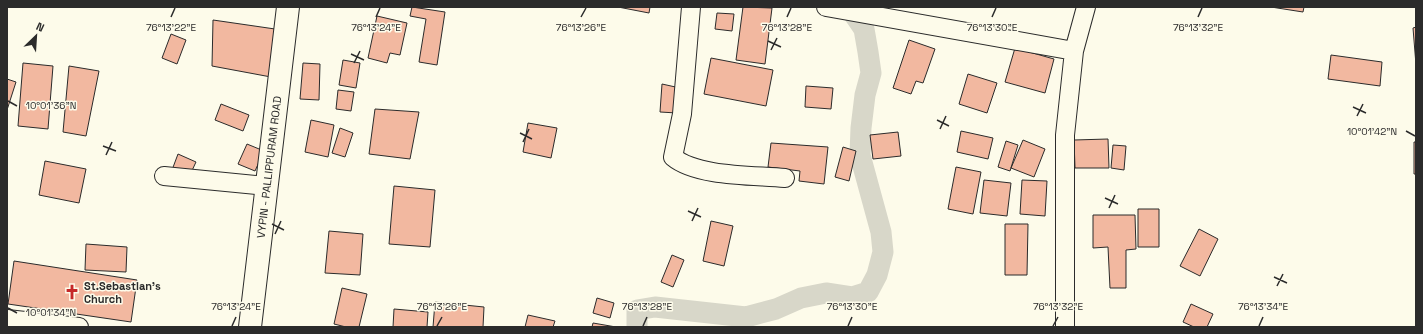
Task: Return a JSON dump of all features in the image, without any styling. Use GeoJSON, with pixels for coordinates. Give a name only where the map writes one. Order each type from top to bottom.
{"type":"FeatureCollection","features":[{"type":"Feature","properties":{"kind":"main road","name":"VYPIN - PALLIPPURAM ROAD"},"geometry":{"type":"LineString","coordinates":[[250,327],[288,7]]}},
{"type":"Feature","properties":{"kind":"street"},"geometry":{"type":"LineString","coordinates":[[691,7],[682,114],[673,157],[680,163],[711,172],[785,178]]}},
{"type":"Feature","properties":{"kind":"street"},"geometry":{"type":"LineString","coordinates":[[829,7],[1074,51]]}},
{"type":"Feature","properties":{"kind":"street"},"geometry":{"type":"LineString","coordinates":[[1065,327],[1065,135],[1074,51],[1086,7]]}},
{"type":"Feature","properties":{"kind":"street"},"geometry":{"type":"LineString","coordinates":[[164,176],[266,186]]}},
{"type":"Feature","properties":{"kind":"street"},"geometry":{"type":"LineString","coordinates":[[7,320],[79,327]]}},
{"type":"Feature","properties":{"kind":"building"},"geometry":{"type":"Polygon","coordinates":[[[412,7],[445,12],[437,65],[419,62],[426,19],[410,16],[412,7]]]}},
{"type":"Feature","properties":{"kind":"building"},"geometry":{"type":"Polygon","coordinates":[[[618,7],[650,7],[649,13],[618,7]]]}},
{"type":"Feature","properties":{"kind":"building"},"geometry":{"type":"Polygon","coordinates":[[[743,7],[772,8],[765,64],[736,60],[743,7]]]}},
{"type":"Feature","properties":{"kind":"building"},"geometry":{"type":"Polygon","coordinates":[[[1271,7],[1304,7],[1303,12],[1271,7]]]}},
{"type":"Feature","properties":{"kind":"building"},"geometry":{"type":"Polygon","coordinates":[[[717,13],[734,14],[732,31],[715,29],[717,13]]]}},
{"type":"Feature","properties":{"kind":"building"},"geometry":{"type":"Polygon","coordinates":[[[377,16],[407,23],[400,55],[390,53],[387,63],[368,58],[377,16]]]}},
{"type":"Feature","properties":{"kind":"building"},"geometry":{"type":"Polygon","coordinates":[[[213,20],[275,29],[271,77],[212,66],[213,20]]]}},
{"type":"Feature","properties":{"kind":"building"},"geometry":{"type":"Polygon","coordinates":[[[1416,27],[1416,65],[1413,28],[1416,27]]]}},
{"type":"Feature","properties":{"kind":"building"},"geometry":{"type":"Polygon","coordinates":[[[171,34],[186,40],[177,64],[162,58],[171,34]]]}},
{"type":"Feature","properties":{"kind":"building"},"geometry":{"type":"Polygon","coordinates":[[[909,40],[935,49],[923,83],[916,81],[911,94],[893,88],[909,40]]]}},
{"type":"Feature","properties":{"kind":"building"},"geometry":{"type":"Polygon","coordinates":[[[1015,48],[1054,59],[1045,93],[1005,82],[1015,48]]]}},
{"type":"Feature","properties":{"kind":"building"},"geometry":{"type":"Polygon","coordinates":[[[1331,55],[1382,62],[1380,86],[1328,79],[1331,55]]]}},
{"type":"Feature","properties":{"kind":"building"},"geometry":{"type":"Polygon","coordinates":[[[711,58],[773,70],[766,106],[704,94],[711,58]]]}},
{"type":"Feature","properties":{"kind":"building"},"geometry":{"type":"Polygon","coordinates":[[[343,60],[360,63],[356,88],[339,85],[343,60]]]}},
{"type":"Feature","properties":{"kind":"building"},"geometry":{"type":"Polygon","coordinates":[[[23,63],[53,66],[48,129],[18,126],[23,63]]]}},
{"type":"Feature","properties":{"kind":"building"},"geometry":{"type":"Polygon","coordinates":[[[303,63],[320,64],[319,100],[300,99],[303,63]]]}},
{"type":"Feature","properties":{"kind":"building"},"geometry":{"type":"Polygon","coordinates":[[[69,66],[99,71],[86,136],[63,132],[69,66]]]}},
{"type":"Feature","properties":{"kind":"building"},"geometry":{"type":"Polygon","coordinates":[[[968,74],[997,83],[987,113],[959,104],[968,74]]]}},
{"type":"Feature","properties":{"kind":"building"},"geometry":{"type":"Polygon","coordinates":[[[7,79],[16,82],[7,110],[7,79]]]}},
{"type":"Feature","properties":{"kind":"building"},"geometry":{"type":"Polygon","coordinates":[[[662,84],[680,88],[677,113],[660,112],[662,84]]]}},
{"type":"Feature","properties":{"kind":"building"},"geometry":{"type":"Polygon","coordinates":[[[806,86],[833,88],[831,109],[805,107],[806,86]]]}},
{"type":"Feature","properties":{"kind":"building"},"geometry":{"type":"Polygon","coordinates":[[[338,90],[354,92],[351,111],[336,109],[338,90]]]}},
{"type":"Feature","properties":{"kind":"building"},"geometry":{"type":"Polygon","coordinates":[[[221,104],[249,115],[243,131],[215,120],[221,104]]]}},
{"type":"Feature","properties":{"kind":"building"},"geometry":{"type":"Polygon","coordinates":[[[375,109],[419,112],[410,159],[369,154],[375,109]]]}},
{"type":"Feature","properties":{"kind":"building"},"geometry":{"type":"Polygon","coordinates":[[[311,120],[334,125],[328,157],[305,152],[311,120]]]}},
{"type":"Feature","properties":{"kind":"building"},"geometry":{"type":"Polygon","coordinates":[[[528,123],[557,128],[551,158],[523,152],[528,123]]]}},
{"type":"Feature","properties":{"kind":"building"},"geometry":{"type":"Polygon","coordinates":[[[340,128],[353,133],[345,157],[332,153],[340,128]]]}},
{"type":"Feature","properties":{"kind":"building"},"geometry":{"type":"Polygon","coordinates":[[[961,131],[993,138],[988,159],[957,152],[961,131]]]}},
{"type":"Feature","properties":{"kind":"building"},"geometry":{"type":"Polygon","coordinates":[[[898,132],[901,156],[873,159],[870,135],[898,132]]]}},
{"type":"Feature","properties":{"kind":"building"},"geometry":{"type":"Polygon","coordinates":[[[1108,139],[1109,168],[1075,168],[1074,140],[1108,139]]]}},
{"type":"Feature","properties":{"kind":"building"},"geometry":{"type":"Polygon","coordinates":[[[1023,140],[1045,149],[1034,177],[1011,168],[1023,140]]]}},
{"type":"Feature","properties":{"kind":"building"},"geometry":{"type":"Polygon","coordinates":[[[1006,141],[1018,145],[1010,171],[998,167],[1006,141]]]}},
{"type":"Feature","properties":{"kind":"building"},"geometry":{"type":"Polygon","coordinates":[[[1414,142],[1416,142],[1416,174],[1414,174],[1414,142]]]}},
{"type":"Feature","properties":{"kind":"building"},"geometry":{"type":"Polygon","coordinates":[[[771,143],[828,147],[824,184],[799,181],[800,171],[768,167],[771,143]]]}},
{"type":"Feature","properties":{"kind":"building"},"geometry":{"type":"Polygon","coordinates":[[[247,144],[264,151],[255,171],[238,164],[247,144]]]}},
{"type":"Feature","properties":{"kind":"building"},"geometry":{"type":"Polygon","coordinates":[[[1113,145],[1126,146],[1124,170],[1111,168],[1113,145]]]}},
{"type":"Feature","properties":{"kind":"building"},"geometry":{"type":"Polygon","coordinates":[[[843,147],[856,151],[849,181],[835,177],[843,147]]]}},
{"type":"Feature","properties":{"kind":"building"},"geometry":{"type":"Polygon","coordinates":[[[178,154],[196,162],[189,177],[172,170],[178,154]]]}},
{"type":"Feature","properties":{"kind":"building"},"geometry":{"type":"Polygon","coordinates":[[[45,161],[86,169],[79,203],[39,195],[45,161]]]}},
{"type":"Feature","properties":{"kind":"building"},"geometry":{"type":"Polygon","coordinates":[[[956,167],[981,172],[973,214],[948,209],[956,167]]]}},
{"type":"Feature","properties":{"kind":"building"},"geometry":{"type":"Polygon","coordinates":[[[984,180],[1011,183],[1007,216],[980,213],[984,180]]]}},
{"type":"Feature","properties":{"kind":"building"},"geometry":{"type":"Polygon","coordinates":[[[1022,180],[1047,181],[1045,216],[1020,214],[1022,180]]]}},
{"type":"Feature","properties":{"kind":"building"},"geometry":{"type":"Polygon","coordinates":[[[394,186],[435,190],[430,247],[389,244],[394,186]]]}},
{"type":"Feature","properties":{"kind":"building"},"geometry":{"type":"Polygon","coordinates":[[[1138,209],[1159,209],[1159,247],[1138,247],[1138,209]]]}},
{"type":"Feature","properties":{"kind":"building"},"geometry":{"type":"Polygon","coordinates":[[[1093,215],[1135,215],[1136,249],[1126,250],[1126,288],[1110,288],[1108,247],[1093,248],[1093,215]]]}},
{"type":"Feature","properties":{"kind":"building"},"geometry":{"type":"Polygon","coordinates":[[[711,221],[733,226],[724,266],[703,261],[711,221]]]}},
{"type":"Feature","properties":{"kind":"building"},"geometry":{"type":"Polygon","coordinates":[[[1005,224],[1028,224],[1027,275],[1005,275],[1005,224]]]}},
{"type":"Feature","properties":{"kind":"building"},"geometry":{"type":"Polygon","coordinates":[[[1199,229],[1218,239],[1200,276],[1180,266],[1199,229]]]}},
{"type":"Feature","properties":{"kind":"building"},"geometry":{"type":"Polygon","coordinates":[[[329,231],[363,234],[360,275],[325,273],[329,231]]]}},
{"type":"Feature","properties":{"kind":"building"},"geometry":{"type":"Polygon","coordinates":[[[86,244],[127,247],[126,272],[85,270],[86,244]]]}},
{"type":"Feature","properties":{"kind":"building"},"geometry":{"type":"Polygon","coordinates":[[[672,255],[684,260],[673,287],[661,282],[672,255]]]}},
{"type":"Feature","properties":{"kind":"building","name":"St.Sebastian's Church"},"geometry":{"type":"Polygon","coordinates":[[[14,261],[137,280],[131,322],[8,304],[14,261]]]}},
{"type":"Feature","properties":{"kind":"building"},"geometry":{"type":"Polygon","coordinates":[[[342,288],[367,294],[359,327],[346,327],[334,324],[342,288]]]}},
{"type":"Feature","properties":{"kind":"building"},"geometry":{"type":"Polygon","coordinates":[[[597,298],[614,303],[610,318],[593,313],[597,298]]]}},
{"type":"Feature","properties":{"kind":"building"},"geometry":{"type":"Polygon","coordinates":[[[435,302],[484,307],[483,327],[433,327],[435,302]]]}},
{"type":"Feature","properties":{"kind":"building"},"geometry":{"type":"Polygon","coordinates":[[[1191,304],[1213,314],[1207,327],[1194,327],[1183,322],[1191,304]]]}},
{"type":"Feature","properties":{"kind":"building"},"geometry":{"type":"Polygon","coordinates":[[[394,309],[428,312],[427,327],[393,327],[394,309]]]}},
{"type":"Feature","properties":{"kind":"building"},"geometry":{"type":"Polygon","coordinates":[[[528,315],[555,321],[553,327],[525,327],[528,315]]]}},
{"type":"Feature","properties":{"kind":"building"},"geometry":{"type":"Polygon","coordinates":[[[593,323],[616,327],[592,327],[593,323]]]}},
{"type":"Feature","properties":{"kind":"waterway"},"geometry":{"type":"LineString","coordinates":[[637,327],[637,310],[655,307],[746,317],[776,309],[801,298],[826,293],[852,297],[868,292],[877,275],[883,252],[881,232],[860,155],[861,128],[865,95],[871,73],[864,29],[849,7]]}},
{"type":"Feature","properties":{"kind":"place","name":"St.Sebastian's Church"},"geometry":{"type":"Point","coordinates":[72,292]}}]}
